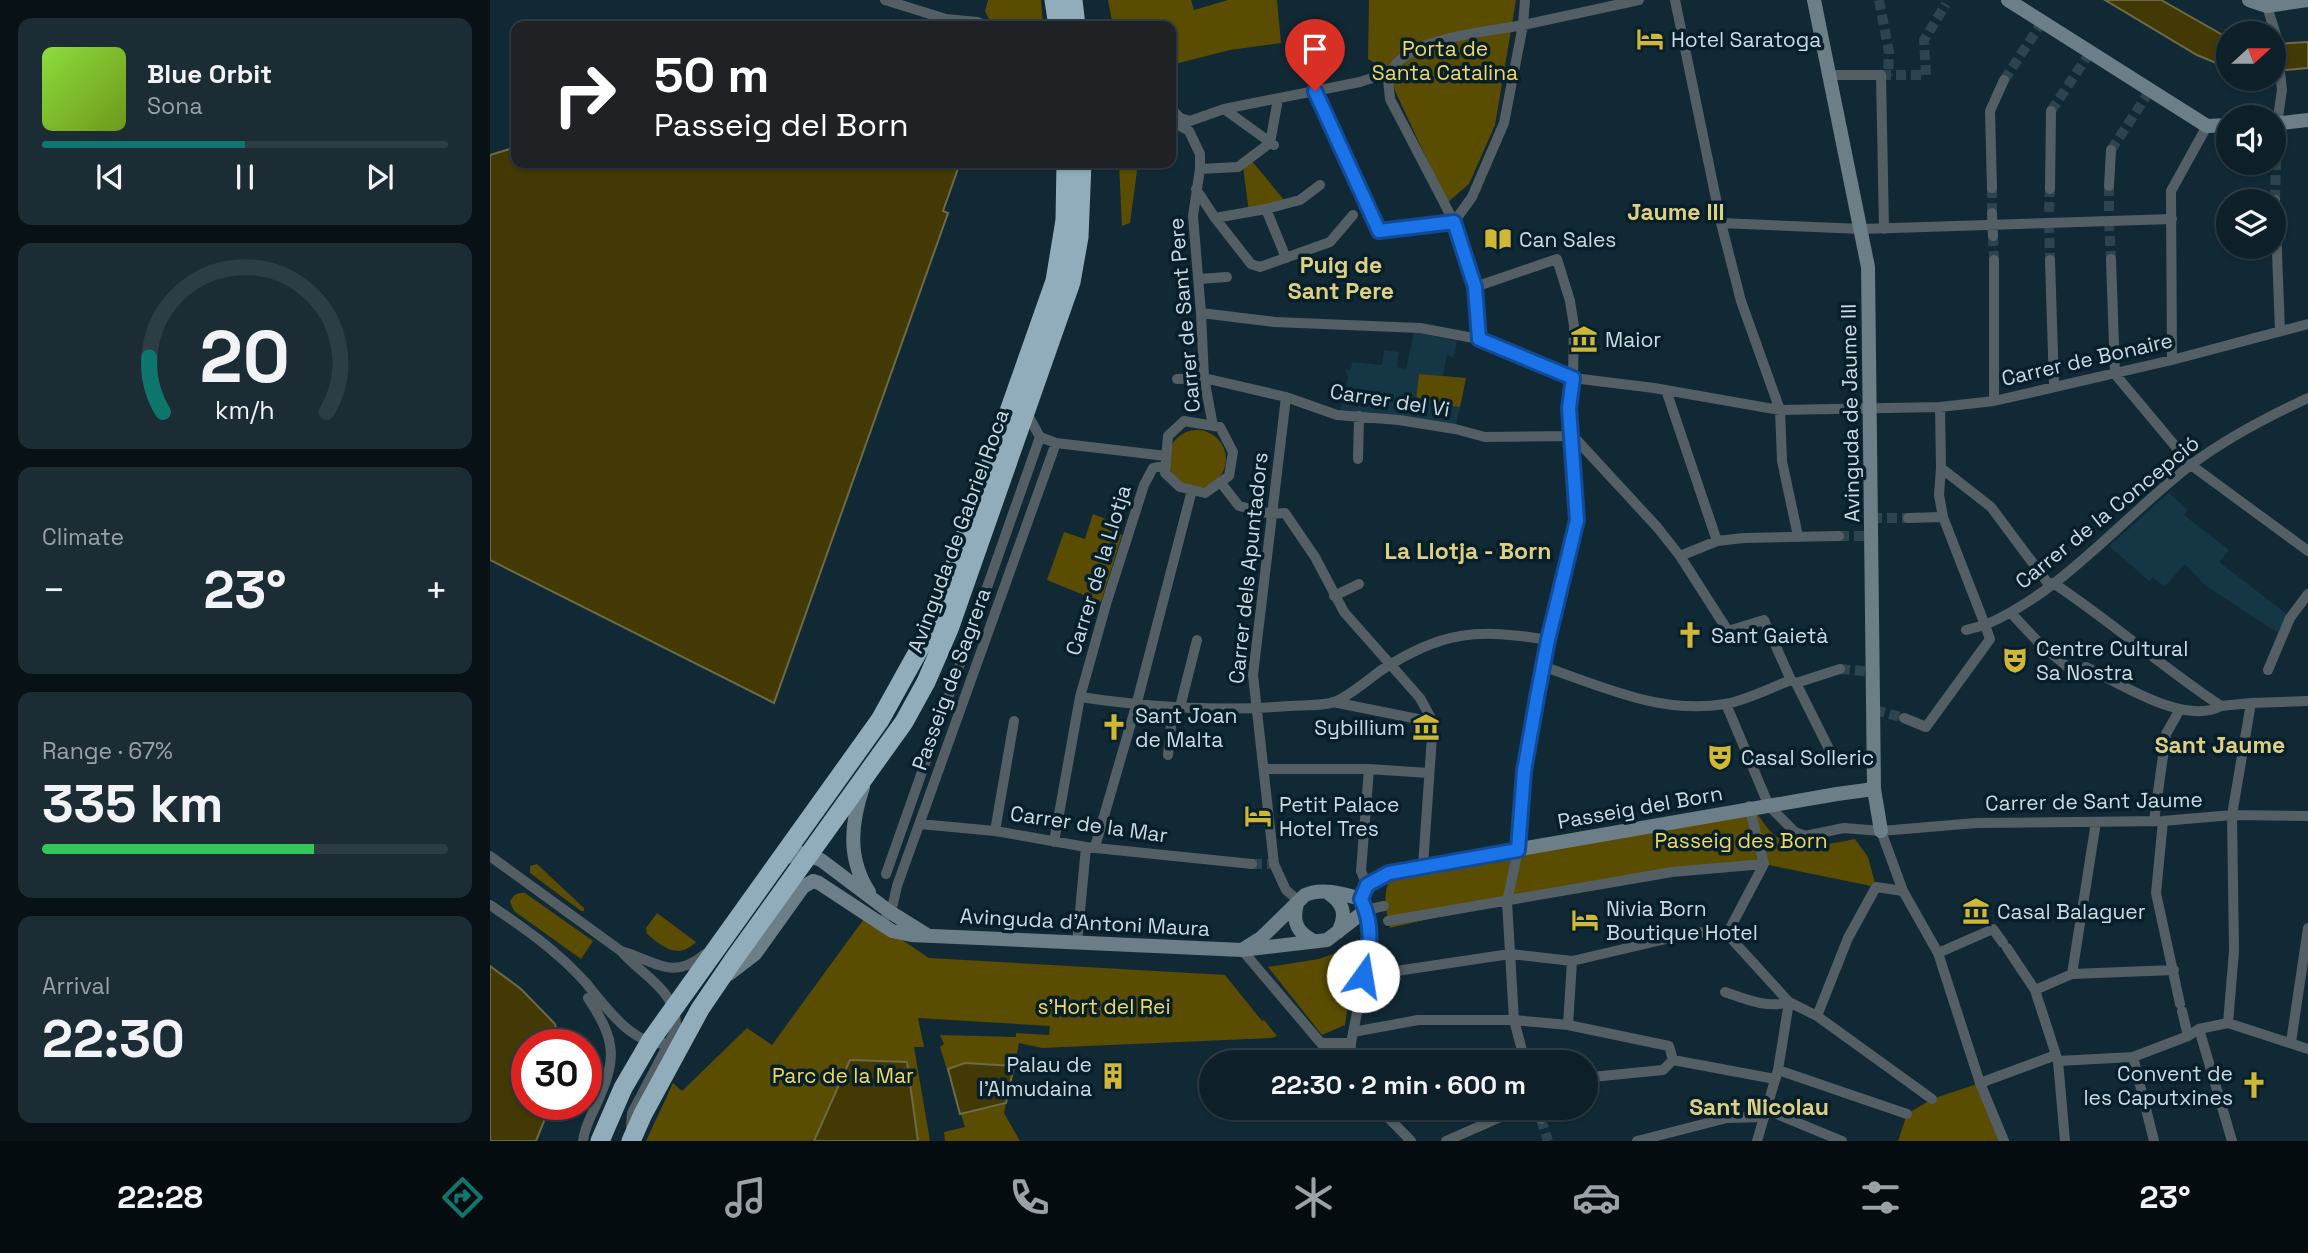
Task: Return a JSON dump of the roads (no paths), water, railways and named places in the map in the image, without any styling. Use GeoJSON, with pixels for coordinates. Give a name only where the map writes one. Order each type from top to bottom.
{"type":"FeatureCollection","features":[{"type":"Feature","properties":{"kind":"highway"},"geometry":{"type":"LineString","coordinates":[[1054,0],[1057,21]]}},
{"type":"Feature","properties":{"kind":"highway"},"geometry":{"type":"LineString","coordinates":[[1073,0],[1075,21]]}},
{"type":"Feature","properties":{"kind":"highway","name":"Avinguda de Gabriel Roca"},"geometry":{"type":"LineString","coordinates":[[600,1141],[623,1088],[660,1042],[672,1008],[884,713],[915,660],[937,611],[1055,281],[1065,220],[1066,168]]}},
{"type":"Feature","properties":{"kind":"highway","name":"Avinguda de Gabriel Roca"},"geometry":{"type":"LineString","coordinates":[[630,1141],[688,1031],[717,983],[909,714],[944,642],[1071,282],[1079,237],[1082,168]]}},
{"type":"Feature","properties":{"kind":"street"},"geometry":{"type":"LineString","coordinates":[[884,0],[958,21]]}},
{"type":"Feature","properties":{"kind":"street"},"geometry":{"type":"LineString","coordinates":[[1315,91],[1379,231],[1454,222],[1472,197],[1504,123],[1523,25],[1525,0]]}},
{"type":"Feature","properties":{"kind":"street"},"geometry":{"type":"LineString","coordinates":[[1479,339],[1475,287],[1454,222],[1390,99],[1388,77],[1400,58],[1425,44],[1639,0]]}},
{"type":"Feature","properties":{"kind":"street"},"geometry":{"type":"LineString","coordinates":[[1675,0],[1721,223],[1741,301],[1780,410],[1782,461],[1798,536]]}},
{"type":"Feature","properties":{"kind":"street","name":"Avinguda de Jaume III"},"geometry":{"type":"LineString","coordinates":[[1814,0],[1868,267],[1874,789],[1881,831]]}},
{"type":"Feature","properties":{"kind":"street"},"geometry":{"type":"LineString","coordinates":[[2008,0],[2207,126],[2216,126]]}},
{"type":"Feature","properties":{"kind":"street"},"geometry":{"type":"LineString","coordinates":[[2249,0],[2266,3],[2308,0]]}},
{"type":"Feature","properties":{"kind":"street"},"geometry":{"type":"LineString","coordinates":[[2266,3],[2276,35],[2282,90],[2279,105]]}},
{"type":"Feature","properties":{"kind":"street"},"geometry":{"type":"LineString","coordinates":[[1176,114],[1190,121],[1224,109],[1381,75],[1388,77]]}},
{"type":"Feature","properties":{"kind":"street"},"geometry":{"type":"LineString","coordinates":[[1830,75],[1881,75],[1884,229]]}},
{"type":"Feature","properties":{"kind":"street"},"geometry":{"type":"LineString","coordinates":[[1992,188],[1990,111],[2004,79]]}},
{"type":"Feature","properties":{"kind":"street"},"geometry":{"type":"LineString","coordinates":[[1200,169],[1238,167],[1272,144],[1278,99]]}},
{"type":"Feature","properties":{"kind":"street"},"geometry":{"type":"LineString","coordinates":[[1224,109],[1272,144]]}},
{"type":"Feature","properties":{"kind":"street"},"geometry":{"type":"LineString","coordinates":[[2050,189],[2051,111]]}},
{"type":"Feature","properties":{"kind":"street"},"geometry":{"type":"LineString","coordinates":[[2286,123],[2308,120]]}},
{"type":"Feature","properties":{"kind":"street","name":"Carrer de Sant Pere"},"geometry":{"type":"LineString","coordinates":[[1180,126],[1189,131],[1199,154],[1200,169],[1193,216],[1204,378],[1213,426]]}},
{"type":"Feature","properties":{"kind":"street"},"geometry":{"type":"LineString","coordinates":[[2172,360],[2171,191],[2207,126]]}},
{"type":"Feature","properties":{"kind":"street"},"geometry":{"type":"LineString","coordinates":[[2109,186],[2111,150]]}},
{"type":"Feature","properties":{"kind":"street"},"geometry":{"type":"LineString","coordinates":[[1215,219],[1300,200],[1320,185]]}},
{"type":"Feature","properties":{"kind":"street"},"geometry":{"type":"LineString","coordinates":[[1196,189],[1215,219],[1251,264],[1260,267],[1330,242],[1353,215]]}},
{"type":"Feature","properties":{"kind":"street"},"geometry":{"type":"LineString","coordinates":[[1266,209],[1286,258]]}},
{"type":"Feature","properties":{"kind":"street"},"geometry":{"type":"LineString","coordinates":[[1721,223],[1884,229],[1992,225],[2049,217],[2172,219]]}},
{"type":"Feature","properties":{"kind":"street"},"geometry":{"type":"LineString","coordinates":[[1475,287],[1557,259],[1570,300],[1574,326],[1573,378],[1569,408],[1577,520],[1542,666],[1524,771],[1520,847],[1507,902],[1514,1020],[1522,1050]]}},
{"type":"Feature","properties":{"kind":"street"},"geometry":{"type":"LineString","coordinates":[[2111,259],[2115,374],[2191,465],[2308,551]]}},
{"type":"Feature","properties":{"kind":"street"},"geometry":{"type":"LineString","coordinates":[[2277,259],[2280,331]]}},
{"type":"Feature","properties":{"kind":"street"},"geometry":{"type":"LineString","coordinates":[[1994,260],[1994,401]]}},
{"type":"Feature","properties":{"kind":"street"},"geometry":{"type":"LineString","coordinates":[[2050,260],[2054,386]]}},
{"type":"Feature","properties":{"kind":"street"},"geometry":{"type":"LineString","coordinates":[[1199,279],[1227,277]]}},
{"type":"Feature","properties":{"kind":"street","name":"Carrer de Bonaire"},"geometry":{"type":"LineString","coordinates":[[1201,313],[1275,322],[1420,328],[1479,339],[1573,378],[1666,390],[1780,410],[1940,407],[1994,401],[2115,374],[2308,324]]}},
{"type":"Feature","properties":{"kind":"street","name":"Carrer del Vi"},"geometry":{"type":"LineString","coordinates":[[1177,379],[1204,378],[1286,397],[1337,415],[1455,429],[1485,437],[1573,436]]}},
{"type":"Feature","properties":{"kind":"street"},"geometry":{"type":"LineString","coordinates":[[1666,390],[1717,541]]}},
{"type":"Feature","properties":{"kind":"street","name":"Carrer dels Apuntadors"},"geometry":{"type":"LineString","coordinates":[[1286,397],[1253,674],[1272,864],[1286,890],[1298,902]]}},
{"type":"Feature","properties":{"kind":"street","name":"Carrer de la Concepció"},"geometry":{"type":"LineString","coordinates":[[1966,630],[2012,614],[2051,585],[2191,465],[2218,447],[2308,398]]}},
{"type":"Feature","properties":{"kind":"street"},"geometry":{"type":"LineString","coordinates":[[1904,718],[1926,727],[1990,639],[1943,517],[1939,495],[1940,407]]}},
{"type":"Feature","properties":{"kind":"street"},"geometry":{"type":"LineString","coordinates":[[1026,412],[1040,437],[1056,443],[1166,460]]}},
{"type":"Feature","properties":{"kind":"street"},"geometry":{"type":"LineString","coordinates":[[1358,459],[1359,416]]}},
{"type":"Feature","properties":{"kind":"street"},"geometry":{"type":"LineString","coordinates":[[1184,421],[1220,427],[1233,452],[1229,476],[1206,493],[1180,487],[1165,473],[1166,460],[1168,436],[1184,421]]}},
{"type":"Feature","properties":{"kind":"street"},"geometry":{"type":"LineString","coordinates":[[1573,436],[1657,527],[1680,556],[1728,631],[1764,620],[1832,755]]}},
{"type":"Feature","properties":{"kind":"street","name":"Passeig de Sagrera"},"geometry":{"type":"LineString","coordinates":[[886,874],[1040,437]]}},
{"type":"Feature","properties":{"kind":"street","name":"Passeig de Sagrera"},"geometry":{"type":"LineString","coordinates":[[879,924],[890,912],[1056,443]]}},
{"type":"Feature","properties":{"kind":"street","name":"Carrer de la Llotja"},"geometry":{"type":"LineString","coordinates":[[1054,842],[1080,697],[1107,601],[1144,485],[1153,468],[1166,460]]}},
{"type":"Feature","properties":{"kind":"street"},"geometry":{"type":"LineString","coordinates":[[1941,468],[1991,507],[2051,585],[2089,607],[2184,681],[2221,706]]}},
{"type":"Feature","properties":{"kind":"street"},"geometry":{"type":"LineString","coordinates":[[1221,482],[1239,506],[1271,514],[1285,513],[1315,557],[1344,612],[1420,698],[1433,722],[1423,866]]}},
{"type":"Feature","properties":{"kind":"street"},"geometry":{"type":"LineString","coordinates":[[1077,943],[1090,847],[1136,706],[1192,490]]}},
{"type":"Feature","properties":{"kind":"street"},"geometry":{"type":"LineString","coordinates":[[1908,518],[1943,517]]}},
{"type":"Feature","properties":{"kind":"street"},"geometry":{"type":"LineString","coordinates":[[1680,556],[1717,541],[1839,536]]}},
{"type":"Feature","properties":{"kind":"street"},"geometry":{"type":"LineString","coordinates":[[1334,596],[1359,584]]}},
{"type":"Feature","properties":{"kind":"street"},"geometry":{"type":"LineString","coordinates":[[2267,670],[2290,618],[2308,594]]}},
{"type":"Feature","properties":{"kind":"street"},"geometry":{"type":"LineString","coordinates":[[2012,614],[2040,644],[2077,675],[2086,667],[2179,711],[2212,711],[2221,706],[2251,702],[2308,701]]}},
{"type":"Feature","properties":{"kind":"street"},"geometry":{"type":"LineString","coordinates":[[1333,702],[1391,664],[1435,641],[1474,633],[1511,634],[1548,640]]}},
{"type":"Feature","properties":{"kind":"street"},"geometry":{"type":"LineString","coordinates":[[1168,755],[1176,707],[1197,640]]}},
{"type":"Feature","properties":{"kind":"street"},"geometry":{"type":"LineString","coordinates":[[1542,666],[1608,690],[1663,704],[1695,706],[1726,704],[1840,669]]}},
{"type":"Feature","properties":{"kind":"street"},"geometry":{"type":"LineString","coordinates":[[1080,697],[1136,706],[1256,709],[1333,702],[1433,722]]}},
{"type":"Feature","properties":{"kind":"street"},"geometry":{"type":"LineString","coordinates":[[2228,1023],[2234,951],[2232,815],[2251,702]]}},
{"type":"Feature","properties":{"kind":"street"},"geometry":{"type":"LineString","coordinates":[[1726,704],[1769,806]]}},
{"type":"Feature","properties":{"kind":"street"},"geometry":{"type":"LineString","coordinates":[[2179,711],[2166,733],[2158,821],[2156,893],[2188,1036]]}},
{"type":"Feature","properties":{"kind":"street"},"geometry":{"type":"LineString","coordinates":[[995,831],[1014,721]]}},
{"type":"Feature","properties":{"kind":"street"},"geometry":{"type":"LineString","coordinates":[[1264,769],[1368,769],[1428,773]]}},
{"type":"Feature","properties":{"kind":"street"},"geometry":{"type":"LineString","coordinates":[[1351,1050],[1371,942],[1361,871],[1368,769]]}},
{"type":"Feature","properties":{"kind":"street"},"geometry":{"type":"LineString","coordinates":[[868,774],[856,808],[853,845],[857,867],[871,896]]}},
{"type":"Feature","properties":{"kind":"street","name":"Passeig del Born"},"geometry":{"type":"LineString","coordinates":[[1338,932],[1365,898],[1389,876],[1423,866],[1520,847],[1874,789]]}},
{"type":"Feature","properties":{"kind":"street","name":"Carrer de Sant Jaume"},"geometry":{"type":"LineString","coordinates":[[1769,806],[1795,832],[1805,836],[1844,828],[1881,831],[1976,822],[2158,821],[2232,815],[2308,816]]}},
{"type":"Feature","properties":{"kind":"street"},"geometry":{"type":"LineString","coordinates":[[1727,934],[1764,864],[1749,808]]}},
{"type":"Feature","properties":{"kind":"street"},"geometry":{"type":"LineString","coordinates":[[2072,974],[2096,822]]}},
{"type":"Feature","properties":{"kind":"street","name":"Carrer de la Mar"},"geometry":{"type":"LineString","coordinates":[[920,824],[995,831],[1090,847],[1252,864]]}},
{"type":"Feature","properties":{"kind":"street"},"geometry":{"type":"LineString","coordinates":[[1881,831],[1903,891],[1938,953],[1980,1083],[2004,1141]]}},
{"type":"Feature","properties":{"kind":"street"},"geometry":{"type":"LineString","coordinates":[[776,863],[792,854],[809,855],[821,860],[890,912],[927,935]]}},
{"type":"Feature","properties":{"kind":"street"},"geometry":{"type":"LineString","coordinates":[[490,856],[621,951],[659,985],[672,1008]]}},
{"type":"Feature","properties":{"kind":"street"},"geometry":{"type":"LineString","coordinates":[[1388,921],[1672,872],[1764,864]]}},
{"type":"Feature","properties":{"kind":"street","name":"Avinguda d'Antoni Maura"},"geometry":{"type":"LineString","coordinates":[[717,983],[755,954],[803,887],[810,882],[819,883],[879,924],[900,934],[1241,950],[1314,941]]}},
{"type":"Feature","properties":{"kind":"street"},"geometry":{"type":"LineString","coordinates":[[1817,1016],[1848,938],[1876,887],[1903,891]]}},
{"type":"Feature","properties":{"kind":"street"},"geometry":{"type":"LineString","coordinates":[[1327,1050],[1241,950],[1261,938],[1312,892],[1365,898],[1384,906]]}},
{"type":"Feature","properties":{"kind":"street"},"geometry":{"type":"LineString","coordinates":[[1298,902],[1294,915],[1296,926],[1303,935],[1314,941],[1327,940],[1338,932],[1344,922],[1338,899],[1328,892]]}},
{"type":"Feature","properties":{"kind":"street"},"geometry":{"type":"LineString","coordinates":[[490,905],[545,945],[619,1022],[660,1042],[680,1038],[688,1031]]}},
{"type":"Feature","properties":{"kind":"street"},"geometry":{"type":"LineString","coordinates":[[2291,1042],[2305,975],[2308,928]]}},
{"type":"Feature","properties":{"kind":"street"},"geometry":{"type":"LineString","coordinates":[[1938,953],[1993,929],[2005,945],[2035,990],[2057,1058],[2065,1141]]}},
{"type":"Feature","properties":{"kind":"street"},"geometry":{"type":"LineString","coordinates":[[1363,976],[1510,954],[1572,961],[1696,932],[1727,934],[1789,1002],[1817,1016],[1932,1099]]}},
{"type":"Feature","properties":{"kind":"street"},"geometry":{"type":"LineString","coordinates":[[621,951],[660,967],[679,968],[699,959],[720,941]]}},
{"type":"Feature","properties":{"kind":"street"},"geometry":{"type":"LineString","coordinates":[[1568,1025],[1572,961]]}},
{"type":"Feature","properties":{"kind":"street"},"geometry":{"type":"LineString","coordinates":[[568,966],[596,1009],[612,1051],[608,1078],[583,1141]]}},
{"type":"Feature","properties":{"kind":"street"},"geometry":{"type":"LineString","coordinates":[[2035,990],[2072,974],[2174,970]]}},
{"type":"Feature","properties":{"kind":"street"},"geometry":{"type":"LineString","coordinates":[[1725,992],[1752,1001],[1779,1005],[1789,1002]]}},
{"type":"Feature","properties":{"kind":"street"},"geometry":{"type":"LineString","coordinates":[[1757,1141],[1777,1074],[1789,1002]]}},
{"type":"Feature","properties":{"kind":"street"},"geometry":{"type":"LineString","coordinates":[[1321,1043],[1418,1020],[1514,1020],[1568,1025],[1669,1046],[1673,1060]]}},
{"type":"Feature","properties":{"kind":"street"},"geometry":{"type":"LineString","coordinates":[[1980,1083],[2057,1058],[2133,1057],[2188,1036],[2199,1029],[2228,1023],[2308,1049]]}},
{"type":"Feature","properties":{"kind":"street"},"geometry":{"type":"LineString","coordinates":[[2199,1029],[2232,1141]]}},
{"type":"Feature","properties":{"kind":"street"},"geometry":{"type":"LineString","coordinates":[[630,1141],[632,1113],[660,1042]]}},
{"type":"Feature","properties":{"kind":"street"},"geometry":{"type":"LineString","coordinates":[[2133,1057],[2154,1141]]}},
{"type":"Feature","properties":{"kind":"street"},"geometry":{"type":"LineString","coordinates":[[1673,1060],[1777,1074],[1907,1114]]}},
{"type":"Feature","properties":{"kind":"street"},"geometry":{"type":"LineString","coordinates":[[1598,1076],[1663,1070],[1673,1060]]}},
{"type":"Feature","properties":{"kind":"street"},"geometry":{"type":"LineString","coordinates":[[1637,1141],[1727,1118],[1765,1113],[1835,1140]]}},
{"type":"Feature","properties":{"kind":"street"},"geometry":{"type":"LineString","coordinates":[[1390,1120],[1410,1141]]}},
{"type":"Feature","properties":{"kind":"street"},"geometry":{"type":"LineString","coordinates":[[1446,1141],[1494,1120]]}},
{"type":"Feature","properties":{"kind":"tunnel"},"geometry":{"type":"LineString","coordinates":[[1879,0],[1889,52],[1888,75]]}},
{"type":"Feature","properties":{"kind":"tunnel"},"geometry":{"type":"LineString","coordinates":[[1881,75],[1926,75],[1924,40],[1946,4]]}},
{"type":"Feature","properties":{"kind":"tunnel"},"geometry":{"type":"LineString","coordinates":[[2004,80],[2043,21]]}},
{"type":"Feature","properties":{"kind":"tunnel"},"geometry":{"type":"LineString","coordinates":[[2051,111],[2091,51]]}},
{"type":"Feature","properties":{"kind":"tunnel"},"geometry":{"type":"LineString","coordinates":[[2111,150],[2151,89]]}},
{"type":"Feature","properties":{"kind":"tunnel"},"geometry":{"type":"LineString","coordinates":[[2275,189],[2276,175]]}},
{"type":"Feature","properties":{"kind":"tunnel"},"geometry":{"type":"LineString","coordinates":[[2109,186],[2109,211]]}},
{"type":"Feature","properties":{"kind":"tunnel"},"geometry":{"type":"LineString","coordinates":[[1992,188],[1992,213]]}},
{"type":"Feature","properties":{"kind":"tunnel"},"geometry":{"type":"LineString","coordinates":[[2049,212],[2050,189]]}},
{"type":"Feature","properties":{"kind":"tunnel"},"geometry":{"type":"LineString","coordinates":[[2109,221],[2111,259]]}},
{"type":"Feature","properties":{"kind":"tunnel"},"geometry":{"type":"LineString","coordinates":[[2049,223],[2050,260]]}},
{"type":"Feature","properties":{"kind":"tunnel"},"geometry":{"type":"LineString","coordinates":[[1993,236],[1994,260]]}},
{"type":"Feature","properties":{"kind":"tunnel"},"geometry":{"type":"LineString","coordinates":[[1872,518],[1908,518]]}},
{"type":"Feature","properties":{"kind":"tunnel"},"geometry":{"type":"LineString","coordinates":[[1839,536],[1873,536]]}},
{"type":"Feature","properties":{"kind":"tunnel"},"geometry":{"type":"LineString","coordinates":[[1840,669],[1874,672]]}},
{"type":"Feature","properties":{"kind":"tunnel"},"geometry":{"type":"LineString","coordinates":[[1875,710],[1904,718]]}},
{"type":"Feature","properties":{"kind":"tunnel"},"geometry":{"type":"LineString","coordinates":[[1252,864],[1270,864]]}},
{"type":"Feature","properties":{"kind":"tunnel"},"geometry":{"type":"LineString","coordinates":[[1541,1120],[1548,1141]]}},
{"type":"Feature","properties":{"kind":"place","name":"Hotel Saratoga"},"geometry":{"type":"Point","coordinates":[1650,39]}},
{"type":"Feature","properties":{"kind":"place","name":"Can Sales"},"geometry":{"type":"Point","coordinates":[1498,239]}},
{"type":"Feature","properties":{"kind":"place","name":"Maior"},"geometry":{"type":"Point","coordinates":[1584,339]}},
{"type":"Feature","properties":{"kind":"place","name":"Sant Gaietà"},"geometry":{"type":"Point","coordinates":[1690,635]}},
{"type":"Feature","properties":{"kind":"place","name":"Centre Cultural Sa Nostra"},"geometry":{"type":"Point","coordinates":[2015,660]}},
{"type":"Feature","properties":{"kind":"place","name":"Sant Joan de Malta"},"geometry":{"type":"Point","coordinates":[1114,727]}},
{"type":"Feature","properties":{"kind":"place","name":"Sybillium"},"geometry":{"type":"Point","coordinates":[1426,727]}},
{"type":"Feature","properties":{"kind":"place","name":"Casal Solleric"},"geometry":{"type":"Point","coordinates":[1720,757]}},
{"type":"Feature","properties":{"kind":"place","name":"Petit Palace Hotel Tres"},"geometry":{"type":"Point","coordinates":[1258,816]}},
{"type":"Feature","properties":{"kind":"place","name":"Casal Balaguer"},"geometry":{"type":"Point","coordinates":[1976,911]}},
{"type":"Feature","properties":{"kind":"place","name":"Nivia Born Boutique Hotel"},"geometry":{"type":"Point","coordinates":[1585,920]}},
{"type":"Feature","properties":{"kind":"place","name":"Palau de l'Almudaina"},"geometry":{"type":"Point","coordinates":[1113,1076]}},
{"type":"Feature","properties":{"kind":"place","name":"Convent de les Caputxines"},"geometry":{"type":"Point","coordinates":[2254,1085]}},
{"type":"Feature","properties":{"kind":"district","name":"Jaume III"},"geometry":{"type":"Point","coordinates":[1676,212]}},
{"type":"Feature","properties":{"kind":"district","name":"Puig de Sant Pere"},"geometry":{"type":"Point","coordinates":[1341,278]}},
{"type":"Feature","properties":{"kind":"district","name":"La Llotja - Born"},"geometry":{"type":"Point","coordinates":[1468,551]}},
{"type":"Feature","properties":{"kind":"district","name":"Sant Jaume"},"geometry":{"type":"Point","coordinates":[2220,745]}},
{"type":"Feature","properties":{"kind":"district","name":"Sant Nicolau"},"geometry":{"type":"Point","coordinates":[1759,1107]}},
{"type":"Feature","properties":{"kind":"park label","name":"Porta de Santa Catalina"},"geometry":{"type":"Point","coordinates":[1445,60]}},
{"type":"Feature","properties":{"kind":"park label","name":"Passeig des Born"},"geometry":{"type":"Point","coordinates":[1741,840]}},
{"type":"Feature","properties":{"kind":"park label","name":"s'Hort del Rei"},"geometry":{"type":"Point","coordinates":[1104,1006]}},
{"type":"Feature","properties":{"kind":"park label","name":"Parc de la Mar"},"geometry":{"type":"Point","coordinates":[843,1075]}}]}
